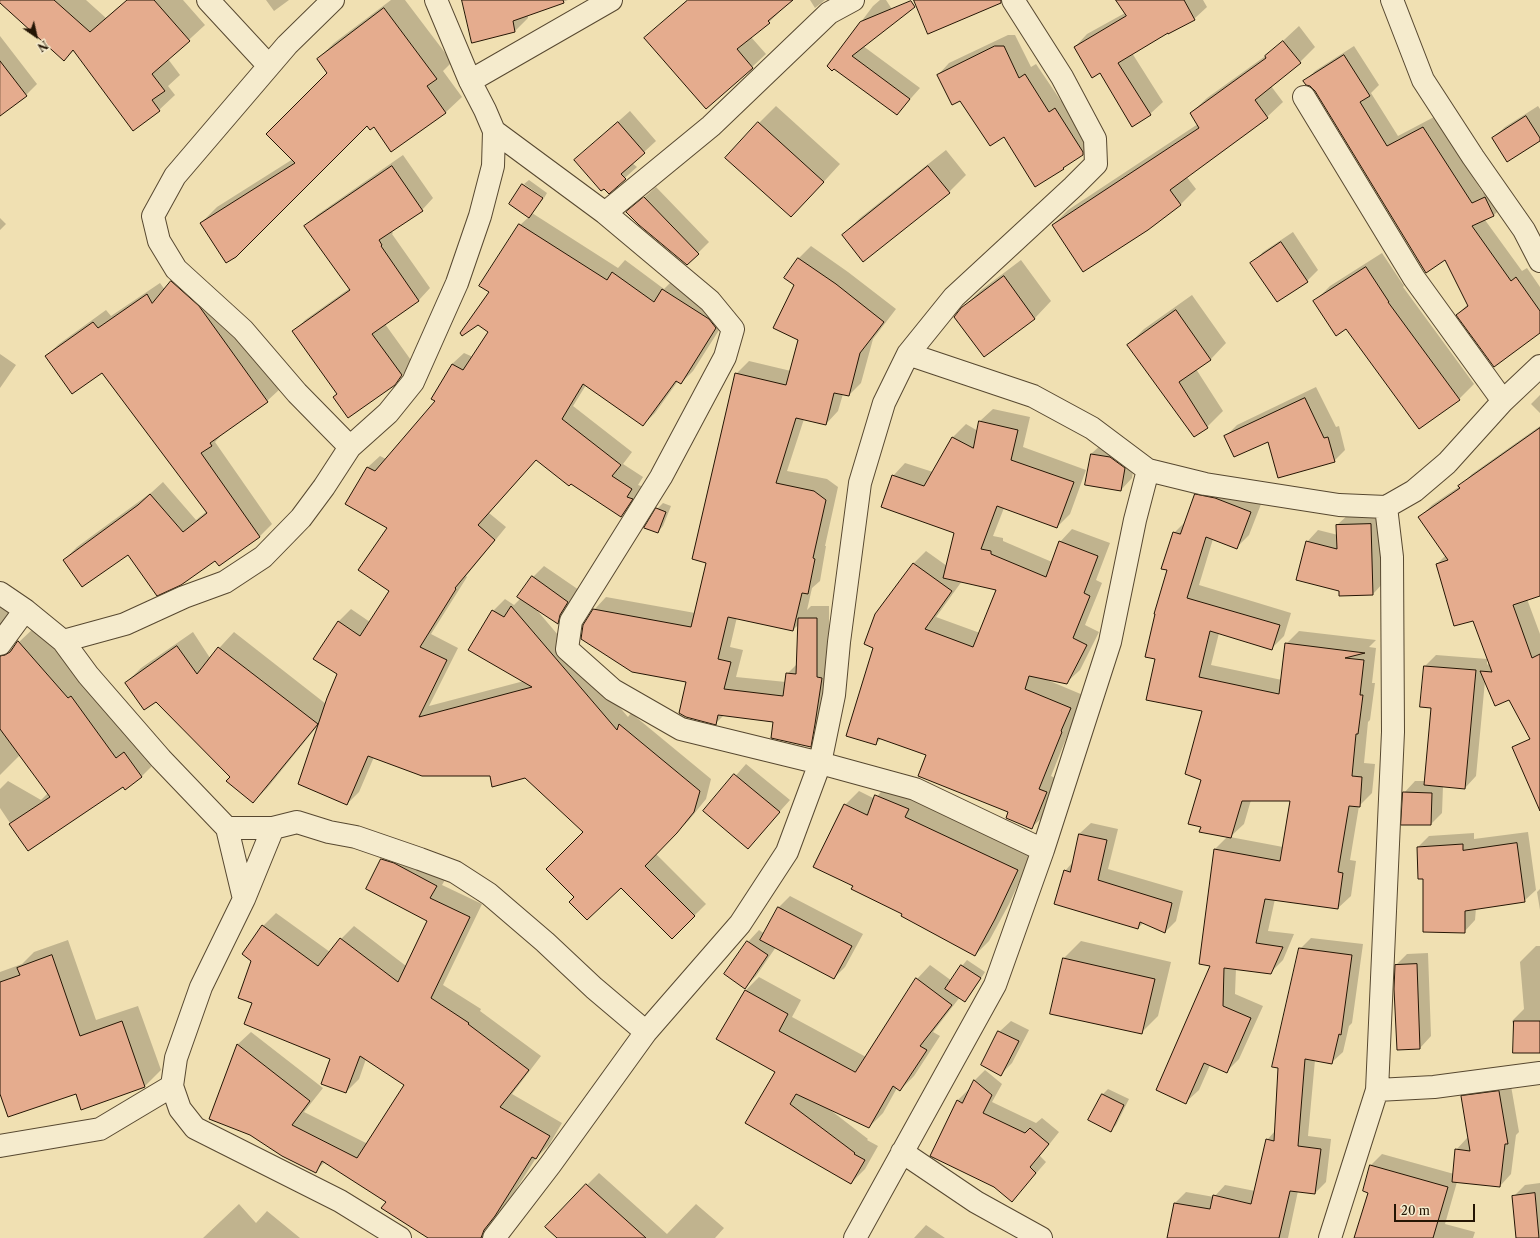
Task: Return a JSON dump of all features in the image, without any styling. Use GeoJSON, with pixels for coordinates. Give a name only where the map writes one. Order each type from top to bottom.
{"type":"FeatureCollection","features":[{"type":"Feature","properties":{"kind":"street"},"geometry":{"type":"LineString","coordinates":[[208,0],[269,66]]}},
{"type":"Feature","properties":{"kind":"street"},"geometry":{"type":"LineString","coordinates":[[334,0],[287,45],[175,176],[153,216],[159,241],[176,269],[243,330],[297,392],[350,447]]}},
{"type":"Feature","properties":{"kind":"street"},"geometry":{"type":"LineString","coordinates":[[63,641],[125,624],[184,597],[225,582],[263,557],[301,518],[324,487],[350,447],[388,413],[413,382],[457,284],[480,216],[493,166],[494,131],[470,81],[436,0]]}},
{"type":"Feature","properties":{"kind":"street"},"geometry":{"type":"LineString","coordinates":[[470,81],[611,0]]}},
{"type":"Feature","properties":{"kind":"street"},"geometry":{"type":"LineString","coordinates":[[606,213],[711,126],[829,13],[853,0]]}},
{"type":"Feature","properties":{"kind":"street"},"geometry":{"type":"LineString","coordinates":[[494,1238],[550,1166],[646,1032],[740,924],[787,852],[820,763],[834,695],[838,642],[860,483],[884,403],[908,354],[954,297],[1096,164],[1095,139],[1062,77],[1013,0]]}},
{"type":"Feature","properties":{"kind":"street"},"geometry":{"type":"LineString","coordinates":[[1392,0],[1423,80],[1524,230],[1540,261]]}},
{"type":"Feature","properties":{"kind":"street"},"geometry":{"type":"LineString","coordinates":[[1304,98],[1414,278],[1503,401]]}},
{"type":"Feature","properties":{"kind":"street"},"geometry":{"type":"LineString","coordinates":[[494,131],[606,213],[710,301],[733,328],[725,357],[661,477],[571,621],[566,649],[613,690],[682,729],[820,763],[916,789],[1043,850]]}},
{"type":"Feature","properties":{"kind":"street"},"geometry":{"type":"LineString","coordinates":[[908,354],[1033,396],[1092,428],[1148,470],[1221,487],[1339,505],[1386,507],[1414,491],[1447,463],[1503,401],[1540,366]]}},
{"type":"Feature","properties":{"kind":"street"},"geometry":{"type":"LineString","coordinates":[[855,1238],[995,985],[1043,850],[1110,642],[1135,520],[1148,470]]}},
{"type":"Feature","properties":{"kind":"street"},"geometry":{"type":"LineString","coordinates":[[1330,1238],[1377,1090],[1393,732],[1392,558],[1386,507]]}},
{"type":"Feature","properties":{"kind":"street"},"geometry":{"type":"LineString","coordinates":[[0,593],[63,641],[88,675],[161,759],[227,828],[244,899]]}},
{"type":"Feature","properties":{"kind":"street"},"geometry":{"type":"LineString","coordinates":[[0,644],[24,610]]}},
{"type":"Feature","properties":{"kind":"street"},"geometry":{"type":"LineString","coordinates":[[227,828],[273,828],[297,822],[356,837],[455,872],[489,894],[545,942],[594,988],[646,1032]]}},
{"type":"Feature","properties":{"kind":"street"},"geometry":{"type":"LineString","coordinates":[[273,828],[244,899],[202,987],[176,1058],[172,1086],[180,1109],[194,1128],[340,1201],[400,1238]]}},
{"type":"Feature","properties":{"kind":"street"},"geometry":{"type":"LineString","coordinates":[[1377,1090],[1434,1087],[1540,1073]]}},
{"type":"Feature","properties":{"kind":"street"},"geometry":{"type":"LineString","coordinates":[[0,1146],[100,1129],[172,1086]]}},
{"type":"Feature","properties":{"kind":"street"},"geometry":{"type":"LineString","coordinates":[[902,1152],[976,1202],[1041,1238]]}},
{"type":"Feature","properties":{"kind":"building"},"geometry":{"type":"Polygon","coordinates":[[[0,0],[54,0],[90,32],[127,0],[154,0],[190,41],[152,74],[165,91],[152,100],[160,111],[133,131],[73,50],[64,61],[0,3],[0,0]]]}},
{"type":"Feature","properties":{"kind":"building"},"geometry":{"type":"Polygon","coordinates":[[[462,0],[563,0],[564,3],[513,21],[515,32],[472,43],[462,0]]]}},
{"type":"Feature","properties":{"kind":"building"},"geometry":{"type":"Polygon","coordinates":[[[688,0],[793,0],[768,21],[770,23],[737,49],[753,68],[706,109],[644,38],[688,0]]]}},
{"type":"Feature","properties":{"kind":"building"},"geometry":{"type":"Polygon","coordinates":[[[914,0],[1001,0],[1001,3],[928,34],[914,0]]]}},
{"type":"Feature","properties":{"kind":"building"},"geometry":{"type":"Polygon","coordinates":[[[1116,0],[1184,0],[1195,20],[1168,33],[1118,63],[1151,115],[1132,127],[1100,73],[1092,78],[1074,47],[1126,16],[1116,0]]]}},
{"type":"Feature","properties":{"kind":"building"},"geometry":{"type":"Polygon","coordinates":[[[911,1],[915,7],[852,56],[910,99],[897,115],[834,69],[832,71],[827,66],[860,22],[911,1]]]}},
{"type":"Feature","properties":{"kind":"building"},"geometry":{"type":"Polygon","coordinates":[[[384,8],[437,79],[427,86],[446,113],[391,152],[374,127],[370,130],[367,126],[236,257],[226,263],[200,223],[295,163],[266,134],[327,73],[317,59],[384,8]]]}},
{"type":"Feature","properties":{"kind":"building"},"geometry":{"type":"Polygon","coordinates":[[[1283,41],[1301,63],[1255,100],[1268,118],[1170,190],[1181,205],[1148,230],[1083,272],[1052,225],[1199,128],[1190,113],[1266,58],[1265,56],[1283,41]]]}},
{"type":"Feature","properties":{"kind":"building"},"geometry":{"type":"Polygon","coordinates":[[[995,46],[1004,46],[1019,78],[1025,74],[1049,112],[1055,108],[1083,152],[1083,155],[1063,168],[1064,169],[1035,187],[1004,137],[990,146],[960,101],[952,105],[937,75],[995,46]]]}},
{"type":"Feature","properties":{"kind":"building"},"geometry":{"type":"Polygon","coordinates":[[[1344,55],[1370,96],[1360,102],[1387,146],[1423,127],[1472,203],[1485,197],[1494,216],[1472,226],[1511,281],[1516,277],[1540,311],[1540,333],[1494,367],[1456,315],[1468,306],[1445,260],[1426,273],[1315,91],[1303,81],[1344,55]]]}},
{"type":"Feature","properties":{"kind":"building"},"geometry":{"type":"Polygon","coordinates":[[[0,61],[27,96],[0,116],[0,61]]]}},
{"type":"Feature","properties":{"kind":"building"},"geometry":{"type":"Polygon","coordinates":[[[1526,116],[1540,138],[1540,141],[1507,162],[1492,138],[1526,116]]]}},
{"type":"Feature","properties":{"kind":"building"},"geometry":{"type":"Polygon","coordinates":[[[618,122],[645,153],[621,174],[626,179],[609,194],[604,189],[601,191],[574,160],[618,122]]]}},
{"type":"Feature","properties":{"kind":"building"},"geometry":{"type":"Polygon","coordinates":[[[758,122],[824,182],[791,217],[725,158],[758,122]]]}},
{"type":"Feature","properties":{"kind":"building"},"geometry":{"type":"Polygon","coordinates":[[[392,166],[423,211],[379,240],[382,245],[381,246],[419,301],[372,334],[402,375],[395,385],[348,418],[333,397],[337,394],[292,331],[350,290],[304,226],[392,166]]]}},
{"type":"Feature","properties":{"kind":"building"},"geometry":{"type":"Polygon","coordinates":[[[928,166],[950,193],[863,262],[842,235],[928,166]]]}},
{"type":"Feature","properties":{"kind":"building"},"geometry":{"type":"Polygon","coordinates":[[[522,184],[543,198],[529,218],[509,204],[522,184]]]}},
{"type":"Feature","properties":{"kind":"building"},"geometry":{"type":"Polygon","coordinates":[[[644,197],[699,254],[687,265],[639,225],[626,212],[644,197]]]}},
{"type":"Feature","properties":{"kind":"building"},"geometry":{"type":"Polygon","coordinates":[[[519,224],[607,280],[612,272],[654,302],[662,289],[709,319],[716,328],[681,384],[676,381],[643,426],[583,384],[562,419],[621,465],[612,476],[632,489],[627,497],[633,499],[621,517],[571,484],[569,486],[536,460],[478,525],[495,540],[455,588],[456,589],[420,647],[447,660],[419,717],[532,687],[468,650],[492,610],[504,617],[511,606],[617,730],[619,724],[700,791],[694,812],[677,833],[645,866],[695,916],[672,939],[621,888],[587,920],[569,902],[574,897],[546,869],[583,832],[525,778],[492,787],[490,776],[422,776],[368,756],[347,805],[298,784],[327,698],[337,674],[313,659],[338,621],[360,636],[389,591],[358,570],[387,528],[345,504],[367,467],[375,471],[435,401],[431,399],[452,364],[463,370],[488,332],[478,325],[462,336],[460,333],[489,292],[479,286],[519,224]]]}},
{"type":"Feature","properties":{"kind":"building"},"geometry":{"type":"Polygon","coordinates":[[[1281,242],[1308,282],[1277,302],[1250,263],[1281,242]]]}},
{"type":"Feature","properties":{"kind":"building"},"geometry":{"type":"Polygon","coordinates":[[[798,258],[836,284],[884,322],[860,353],[849,396],[834,393],[826,425],[796,418],[776,483],[814,491],[826,500],[813,558],[815,559],[808,594],[802,593],[793,631],[728,617],[718,659],[731,662],[724,689],[783,696],[786,673],[796,674],[798,618],[817,618],[817,677],[822,678],[811,747],[771,738],[773,722],[718,715],[716,725],[686,717],[679,713],[686,682],[632,672],[581,639],[583,625],[593,609],[691,627],[706,563],[692,559],[735,373],[786,385],[798,340],[773,328],[794,285],[784,278],[798,258]]]}},
{"type":"Feature","properties":{"kind":"building"},"geometry":{"type":"Polygon","coordinates":[[[1366,267],[1388,302],[1460,400],[1419,429],[1346,329],[1336,336],[1313,301],[1366,267]]]}},
{"type":"Feature","properties":{"kind":"building"},"geometry":{"type":"Polygon","coordinates":[[[1004,276],[1035,319],[984,357],[954,317],[961,308],[1004,276]]]}},
{"type":"Feature","properties":{"kind":"building"},"geometry":{"type":"Polygon","coordinates":[[[171,281],[199,306],[268,402],[210,443],[212,446],[201,453],[260,537],[219,566],[215,561],[181,585],[157,596],[128,555],[82,587],[63,560],[138,505],[150,494],[183,532],[207,513],[102,373],[72,394],[45,356],[93,322],[98,328],[147,294],[152,303],[171,281]]]}},
{"type":"Feature","properties":{"kind":"building"},"geometry":{"type":"Polygon","coordinates":[[[1176,310],[1211,360],[1179,382],[1208,428],[1194,437],[1127,345],[1176,310]]]}},
{"type":"Feature","properties":{"kind":"building"},"geometry":{"type":"Polygon","coordinates":[[[1305,398],[1324,438],[1328,437],[1335,462],[1278,478],[1268,442],[1234,457],[1224,436],[1305,398]]]}},
{"type":"Feature","properties":{"kind":"building"},"geometry":{"type":"Polygon","coordinates":[[[979,421],[1018,430],[1011,460],[1074,482],[1057,528],[997,506],[981,549],[991,551],[991,554],[1046,577],[1059,541],[1098,556],[1084,593],[1090,596],[1073,638],[1087,645],[1067,684],[1029,676],[1025,689],[1071,708],[1039,789],[1047,792],[1032,829],[1006,818],[1008,812],[918,776],[926,755],[878,738],[876,745],[846,736],[873,648],[864,644],[875,614],[913,563],[952,591],[925,629],[973,647],[996,590],[943,578],[954,533],[881,507],[892,475],[924,486],[952,437],[973,448],[979,421]]]}},
{"type":"Feature","properties":{"kind":"building"},"geometry":{"type":"Polygon","coordinates":[[[1540,428],[1540,596],[1513,605],[1532,658],[1540,654],[1540,811],[1512,747],[1530,739],[1509,700],[1495,706],[1480,671],[1492,672],[1473,621],[1454,626],[1436,564],[1448,560],[1418,517],[1460,488],[1458,486],[1540,428]]]}},
{"type":"Feature","properties":{"kind":"building"},"geometry":{"type":"Polygon","coordinates":[[[1091,454],[1110,457],[1125,468],[1121,491],[1085,485],[1091,454]]]}},
{"type":"Feature","properties":{"kind":"building"},"geometry":{"type":"Polygon","coordinates":[[[1195,494],[1215,498],[1251,512],[1237,549],[1206,537],[1187,598],[1280,625],[1272,650],[1210,631],[1199,677],[1279,694],[1285,643],[1365,653],[1345,658],[1364,660],[1360,695],[1363,695],[1358,734],[1356,734],[1352,776],[1362,777],[1360,807],[1349,806],[1338,872],[1343,873],[1338,909],[1265,899],[1256,943],[1283,947],[1271,974],[1224,968],[1223,1006],[1251,1018],[1227,1073],[1204,1063],[1186,1104],[1156,1090],[1210,966],[1199,964],[1214,849],[1280,861],[1290,801],[1242,801],[1231,838],[1199,832],[1201,827],[1188,824],[1201,780],[1185,774],[1202,711],[1146,700],[1155,659],[1145,657],[1154,614],[1167,570],[1161,569],[1173,532],[1180,534],[1195,494]]]}},
{"type":"Feature","properties":{"kind":"building"},"geometry":{"type":"Polygon","coordinates":[[[656,508],[666,512],[658,533],[644,528],[656,508]]]}},
{"type":"Feature","properties":{"kind":"building"},"geometry":{"type":"Polygon","coordinates":[[[1371,524],[1373,595],[1339,596],[1339,591],[1296,580],[1306,541],[1337,549],[1336,525],[1371,524]]]}},
{"type":"Feature","properties":{"kind":"building"},"geometry":{"type":"Polygon","coordinates":[[[532,576],[568,602],[560,615],[558,624],[517,597],[532,576]]]}},
{"type":"Feature","properties":{"kind":"building"},"geometry":{"type":"Polygon","coordinates":[[[18,641],[68,698],[71,696],[116,758],[124,752],[142,777],[125,790],[123,787],[28,851],[9,824],[50,797],[0,729],[0,656],[10,652],[18,641]]]}},
{"type":"Feature","properties":{"kind":"building"},"geometry":{"type":"Polygon","coordinates":[[[177,646],[197,674],[218,647],[318,724],[253,803],[226,781],[230,777],[156,702],[144,710],[125,683],[177,646]]]}},
{"type":"Feature","properties":{"kind":"building"},"geometry":{"type":"Polygon","coordinates":[[[1424,666],[1476,670],[1465,789],[1424,785],[1431,708],[1420,707],[1424,666]]]}},
{"type":"Feature","properties":{"kind":"building"},"geometry":{"type":"Polygon","coordinates":[[[734,774],[780,812],[748,849],[703,811],[734,774]]]}},
{"type":"Feature","properties":{"kind":"building"},"geometry":{"type":"Polygon","coordinates":[[[1403,792],[1432,793],[1431,825],[1401,825],[1403,792]]]}},
{"type":"Feature","properties":{"kind":"building"},"geometry":{"type":"Polygon","coordinates":[[[875,795],[909,809],[905,817],[1018,870],[995,919],[975,956],[901,916],[902,914],[851,889],[853,886],[813,867],[844,804],[867,815],[875,795]]]}},
{"type":"Feature","properties":{"kind":"building"},"geometry":{"type":"Polygon","coordinates":[[[1079,834],[1107,840],[1098,880],[1172,903],[1165,933],[1140,922],[1138,929],[1054,904],[1064,870],[1070,872],[1079,834]]]}},
{"type":"Feature","properties":{"kind":"building"},"geometry":{"type":"Polygon","coordinates":[[[1517,843],[1525,902],[1465,911],[1465,933],[1423,932],[1423,879],[1418,879],[1417,847],[1463,844],[1463,850],[1517,843]]]}},
{"type":"Feature","properties":{"kind":"building"},"geometry":{"type":"Polygon","coordinates":[[[381,859],[394,863],[437,886],[430,898],[470,917],[431,998],[469,1023],[468,1024],[529,1070],[500,1107],[550,1136],[536,1159],[532,1157],[495,1216],[484,1230],[481,1238],[428,1238],[381,1208],[386,1202],[322,1161],[316,1173],[282,1156],[250,1135],[209,1119],[237,1044],[310,1101],[292,1125],[357,1158],[404,1085],[360,1056],[346,1093],[321,1084],[330,1059],[244,1024],[252,1003],[238,998],[251,961],[242,954],[262,925],[318,966],[340,938],[398,982],[427,921],[366,889],[381,859]]]}},
{"type":"Feature","properties":{"kind":"building"},"geometry":{"type":"Polygon","coordinates":[[[778,907],[852,946],[834,979],[760,940],[778,907]]]}},
{"type":"Feature","properties":{"kind":"building"},"geometry":{"type":"Polygon","coordinates":[[[747,941],[768,955],[745,989],[724,974],[747,941]]]}},
{"type":"Feature","properties":{"kind":"building"},"geometry":{"type":"Polygon","coordinates":[[[1299,948],[1352,955],[1341,1035],[1339,1034],[1332,1064],[1305,1059],[1298,1146],[1321,1149],[1315,1194],[1290,1191],[1279,1238],[1167,1238],[1174,1203],[1210,1209],[1213,1195],[1251,1204],[1266,1139],[1274,1141],[1278,1068],[1272,1067],[1299,948]]]}},
{"type":"Feature","properties":{"kind":"building"},"geometry":{"type":"Polygon","coordinates":[[[52,955],[80,1036],[122,1021],[145,1087],[81,1110],[76,1094],[8,1117],[0,1094],[0,982],[20,975],[17,968],[52,955]]]}},
{"type":"Feature","properties":{"kind":"building"},"geometry":{"type":"Polygon","coordinates":[[[1063,958],[1155,979],[1142,1034],[1050,1014],[1063,958]]]}},
{"type":"Feature","properties":{"kind":"building"},"geometry":{"type":"Polygon","coordinates":[[[1417,964],[1420,1049],[1397,1050],[1394,989],[1395,965],[1417,964]]]}},
{"type":"Feature","properties":{"kind":"building"},"geometry":{"type":"Polygon","coordinates":[[[961,965],[981,978],[965,1002],[945,989],[961,965]]]}},
{"type":"Feature","properties":{"kind":"building"},"geometry":{"type":"Polygon","coordinates":[[[916,978],[952,1005],[920,1046],[927,1050],[900,1091],[893,1086],[869,1128],[796,1094],[790,1104],[855,1153],[854,1154],[865,1160],[851,1184],[745,1123],[775,1072],[716,1039],[745,990],[788,1014],[779,1031],[855,1072],[916,978]]]}},
{"type":"Feature","properties":{"kind":"building"},"geometry":{"type":"Polygon","coordinates":[[[1514,1021],[1540,1021],[1540,1053],[1513,1053],[1514,1021]]]}},
{"type":"Feature","properties":{"kind":"building"},"geometry":{"type":"Polygon","coordinates":[[[998,1031],[1019,1041],[1001,1076],[981,1065],[998,1031]]]}},
{"type":"Feature","properties":{"kind":"building"},"geometry":{"type":"Polygon","coordinates":[[[974,1080],[992,1095],[983,1113],[1025,1133],[1030,1128],[1049,1144],[1030,1167],[1036,1173],[1012,1202],[994,1187],[930,1156],[957,1100],[962,1103],[974,1080]]]}},
{"type":"Feature","properties":{"kind":"building"},"geometry":{"type":"Polygon","coordinates":[[[1499,1091],[1508,1144],[1505,1144],[1500,1187],[1452,1182],[1455,1149],[1470,1151],[1461,1096],[1499,1091]]]}},
{"type":"Feature","properties":{"kind":"building"},"geometry":{"type":"Polygon","coordinates":[[[1102,1094],[1124,1105],[1111,1132],[1088,1120],[1102,1094]]]}},
{"type":"Feature","properties":{"kind":"building"},"geometry":{"type":"Polygon","coordinates":[[[1370,1165],[1448,1187],[1433,1238],[1354,1238],[1368,1193],[1363,1191],[1370,1165]]]}},
{"type":"Feature","properties":{"kind":"building"},"geometry":{"type":"Polygon","coordinates":[[[586,1184],[646,1238],[557,1238],[545,1227],[586,1184]]]}},
{"type":"Feature","properties":{"kind":"building"},"geometry":{"type":"Polygon","coordinates":[[[1535,1193],[1539,1238],[1516,1238],[1512,1196],[1535,1193]]]}}]}
